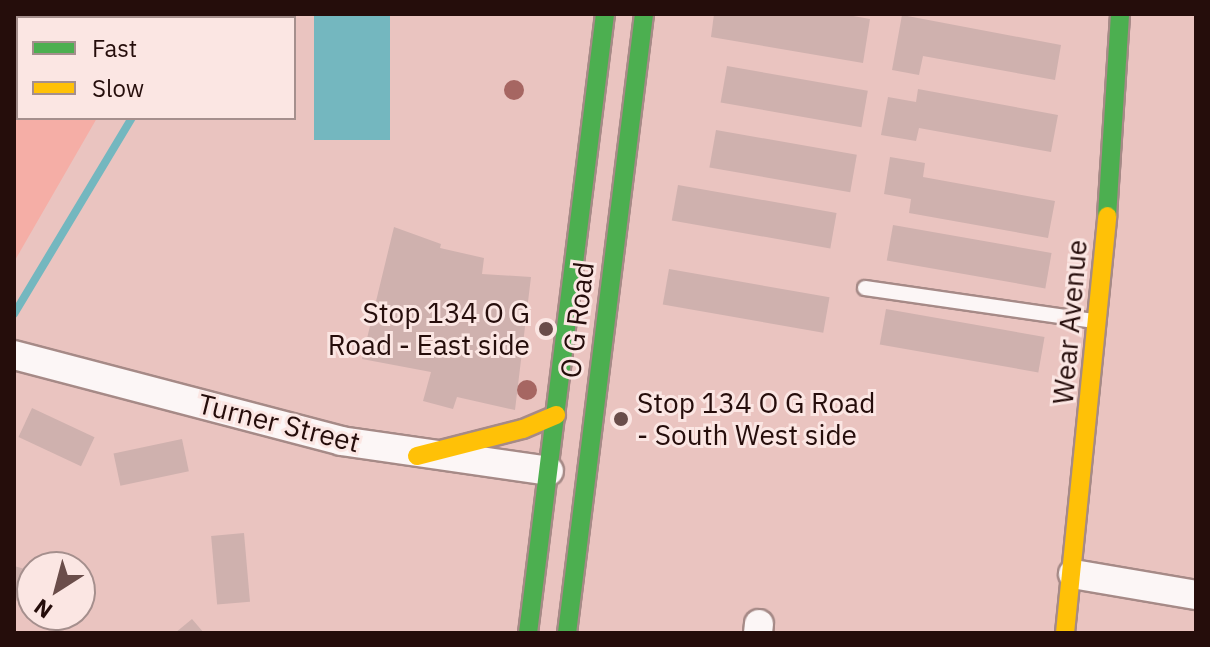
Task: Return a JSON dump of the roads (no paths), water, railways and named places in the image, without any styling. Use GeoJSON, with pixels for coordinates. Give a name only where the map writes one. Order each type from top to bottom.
{"type":"FeatureCollection","features":[{"type":"Feature","properties":{"kind":"main road","name":"O G Road"},"geometry":{"type":"LineString","coordinates":[[528,633],[605,14]]}},
{"type":"Feature","properties":{"kind":"main road","name":"O G Road"},"geometry":{"type":"LineString","coordinates":[[567,633],[644,14]]}},
{"type":"Feature","properties":{"kind":"main road","name":"Wear Avenue"},"geometry":{"type":"LineString","coordinates":[[1065,633],[1100,322],[1120,14]]}},
{"type":"Feature","properties":{"kind":"main road"},"geometry":{"type":"LineString","coordinates":[[417,456],[523,429],[556,415]]}},
{"type":"Feature","properties":{"kind":"main road"},"geometry":{"type":"LineString","coordinates":[[549,471],[586,475]]}},
{"type":"Feature","properties":{"kind":"street","name":"Turner Street"},"geometry":{"type":"LineString","coordinates":[[14,355],[417,456],[549,471]]}},
{"type":"Feature","properties":{"kind":"street"},"geometry":{"type":"LineString","coordinates":[[1073,574],[1196,595]]}},
{"type":"Feature","properties":{"kind":"lane"},"geometry":{"type":"LineString","coordinates":[[865,288],[1100,322]]}},
{"type":"Feature","properties":{"kind":"water"},"geometry":{"type":"Polygon","coordinates":[[[314,14],[390,14],[390,140],[314,140],[314,14]]]}},
{"type":"Feature","properties":{"kind":"waterway"},"geometry":{"type":"LineString","coordinates":[[14,314],[131,120]]}},
{"type":"Feature","properties":{"kind":"place","name":"Stop 134 O G Road - East side"},"geometry":{"type":"Point","coordinates":[546,329]}},
{"type":"Feature","properties":{"kind":"place","name":"Stop 134 O G Road - South West side"},"geometry":{"type":"Point","coordinates":[621,419]}}]}
